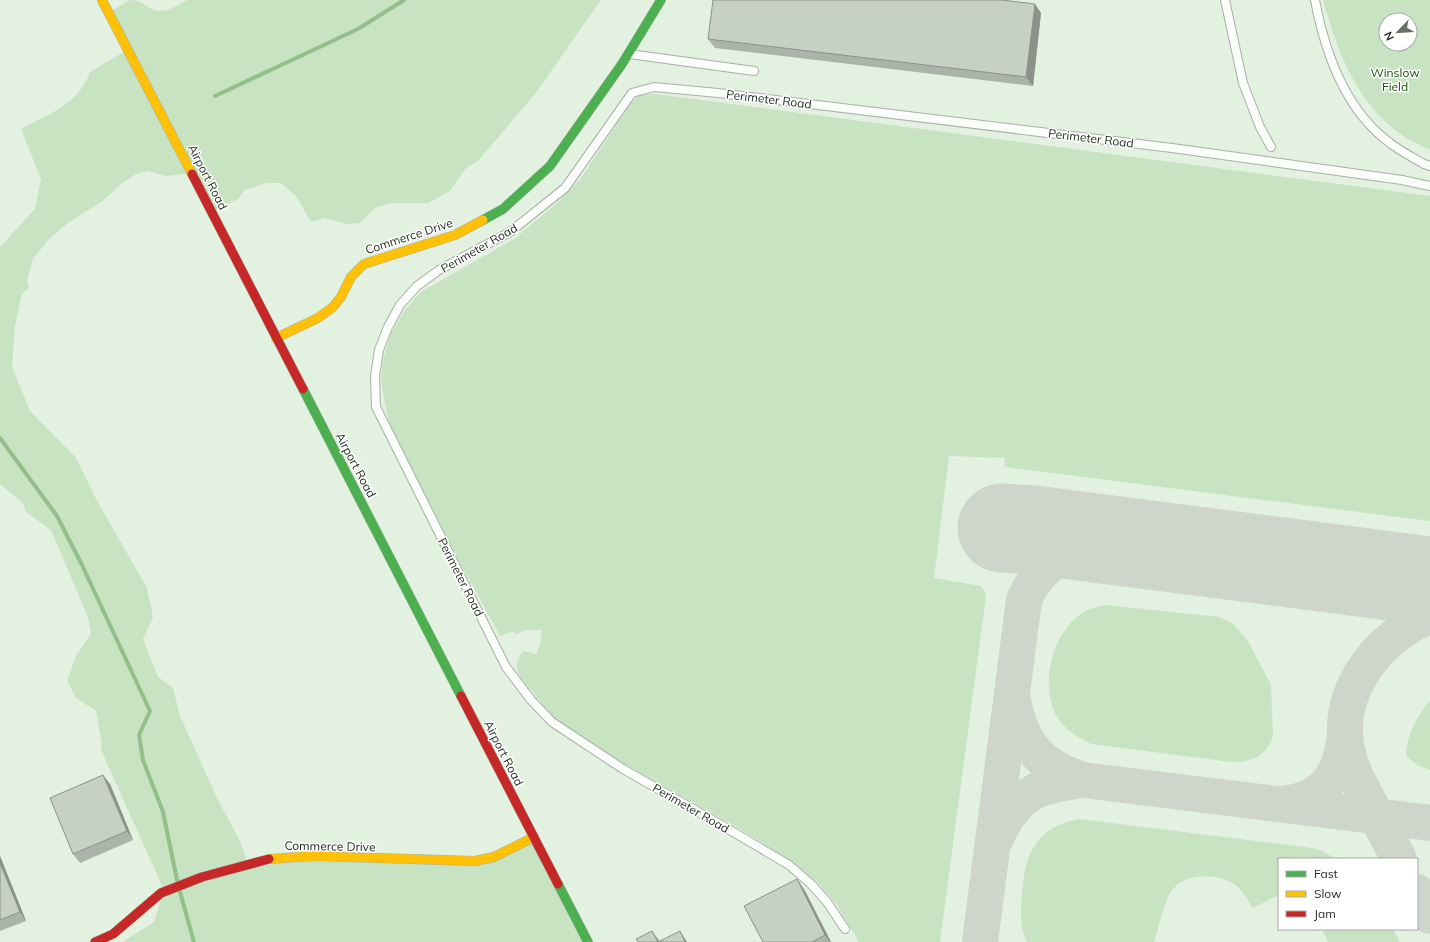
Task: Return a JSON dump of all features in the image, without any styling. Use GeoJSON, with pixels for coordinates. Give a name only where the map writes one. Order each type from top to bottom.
{"type":"FeatureCollection","features":[{"type":"Feature","properties":{"kind":"main road","name":"Airport Road"},"geometry":{"type":"LineString","coordinates":[[102,0],[276,338],[372,520],[588,942]]}},
{"type":"Feature","properties":{"kind":"main road","name":"Commerce Drive"},"geometry":{"type":"LineString","coordinates":[[276,338],[330,310],[338,302],[354,270],[364,264],[455,235],[503,209],[550,166],[628,54],[661,0]]}},
{"type":"Feature","properties":{"kind":"main road","name":"Commerce Drive"},"geometry":{"type":"LineString","coordinates":[[95,942],[118,930],[161,893],[202,877],[260,861],[279,857],[314,856],[475,861],[494,857],[534,837]]}},
{"type":"Feature","properties":{"kind":"lane"},"geometry":{"type":"LineString","coordinates":[[1224,0],[1243,83],[1260,127],[1271,147]]}},
{"type":"Feature","properties":{"kind":"lane"},"geometry":{"type":"LineString","coordinates":[[1315,0],[1336,74],[1350,99],[1368,124],[1389,143],[1430,166]]}},
{"type":"Feature","properties":{"kind":"lane"},"geometry":{"type":"LineString","coordinates":[[628,54],[754,71]]}},
{"type":"Feature","properties":{"kind":"lane","name":"Perimeter Road"},"geometry":{"type":"LineString","coordinates":[[845,929],[827,902],[811,884],[789,865],[623,769],[552,722],[531,700],[506,667],[376,407],[375,376],[380,350],[388,327],[400,305],[417,286],[439,270],[510,232],[565,188],[632,93],[654,87],[718,93],[1172,148],[1402,180],[1430,186]]}},
{"type":"Feature","properties":{"kind":"green space"},"geometry":{"type":"Polygon","coordinates":[[[130,0],[140,2],[152,9],[161,11],[170,9],[188,0],[601,0],[535,94],[478,161],[465,169],[450,191],[428,203],[391,203],[375,208],[360,223],[347,224],[324,218],[311,222],[296,196],[281,183],[266,183],[245,190],[238,199],[213,212],[191,173],[166,176],[148,171],[136,174],[121,184],[101,202],[69,222],[49,239],[33,259],[27,281],[29,288],[22,294],[15,326],[12,367],[30,411],[76,458],[96,499],[147,588],[153,617],[143,639],[158,677],[173,688],[180,716],[217,798],[239,839],[247,861],[474,862],[532,837],[588,942],[122,942],[154,922],[164,890],[101,750],[102,745],[96,711],[76,698],[67,681],[76,656],[91,634],[88,617],[51,530],[26,512],[23,503],[0,484],[0,247],[35,209],[41,179],[21,129],[62,107],[79,92],[90,72],[127,50],[109,12],[130,0]]]}},
{"type":"Feature","properties":{"kind":"green space","name":"Winslow Field"},"geometry":{"type":"Polygon","coordinates":[[[1323,0],[1430,0],[1430,150],[1407,138],[1388,124],[1372,108],[1359,89],[1338,47],[1323,0]]]}},
{"type":"Feature","properties":{"kind":"green space"},"geometry":{"type":"Polygon","coordinates":[[[655,94],[1430,196],[1430,521],[1004,467],[1005,458],[949,456],[934,578],[981,586],[986,596],[940,942],[859,942],[836,904],[817,882],[793,862],[738,828],[623,763],[555,719],[520,677],[517,669],[519,657],[524,651],[536,654],[540,645],[542,630],[526,630],[515,635],[513,631],[500,636],[458,559],[390,425],[381,381],[383,360],[391,333],[405,310],[421,292],[514,239],[558,202],[581,178],[631,103],[640,95],[655,94]]]}},
{"type":"Feature","properties":{"kind":"green space"},"geometry":{"type":"Polygon","coordinates":[[[1106,605],[1219,617],[1233,624],[1248,641],[1271,685],[1273,736],[1267,749],[1257,757],[1245,761],[1231,762],[1091,744],[1066,728],[1059,720],[1053,708],[1050,695],[1050,666],[1054,652],[1067,628],[1076,618],[1090,609],[1106,605]]]}},
{"type":"Feature","properties":{"kind":"green space"},"geometry":{"type":"Polygon","coordinates":[[[1430,701],[1430,770],[1417,765],[1406,756],[1406,749],[1413,727],[1430,701]]]}},
{"type":"Feature","properties":{"kind":"green space"},"geometry":{"type":"Polygon","coordinates":[[[1079,819],[1305,847],[1317,849],[1335,858],[1278,858],[1278,896],[1253,908],[1240,889],[1227,880],[1202,876],[1186,880],[1173,889],[1170,894],[1164,907],[1154,942],[1027,942],[1024,936],[1021,913],[1026,867],[1035,844],[1052,828],[1079,819]]]}},
{"type":"Feature","properties":{"kind":"green space"},"geometry":{"type":"Polygon","coordinates":[[[1322,930],[1394,930],[1400,942],[1328,942],[1322,930]]]}},
{"type":"Feature","properties":{"kind":"building"},"geometry":{"type":"Polygon","coordinates":[[[713,0],[1002,0],[1035,4],[1026,77],[708,39],[713,0]]]}},
{"type":"Feature","properties":{"kind":"building"},"geometry":{"type":"Polygon","coordinates":[[[103,775],[127,831],[73,854],[50,798],[103,775]]]}},
{"type":"Feature","properties":{"kind":"building"},"geometry":{"type":"Polygon","coordinates":[[[0,863],[20,912],[0,920],[0,863]]]}},
{"type":"Feature","properties":{"kind":"building"},"geometry":{"type":"Polygon","coordinates":[[[797,879],[825,935],[812,942],[763,942],[744,906],[797,879]]]}},
{"type":"Feature","properties":{"kind":"building"},"geometry":{"type":"Polygon","coordinates":[[[652,931],[658,942],[638,942],[636,939],[652,931]]]}},
{"type":"Feature","properties":{"kind":"building"},"geometry":{"type":"Polygon","coordinates":[[[680,931],[685,942],[658,942],[680,931]]]}},
{"type":"Feature","properties":{"kind":"waterway"},"geometry":{"type":"LineString","coordinates":[[215,96],[358,29],[404,0]]}},
{"type":"Feature","properties":{"kind":"waterway"},"geometry":{"type":"LineString","coordinates":[[0,438],[57,516],[82,565],[150,711],[139,735],[143,760],[163,812],[177,880]]}},
{"type":"Feature","properties":{"kind":"waterway"},"geometry":{"type":"LineString","coordinates":[[180,892],[194,942]]}},
{"type":"Feature","properties":{"kind":"taxiway"},"geometry":{"type":"LineString","coordinates":[[980,942],[1024,600],[1036,579],[1053,562],[1073,549],[1095,538]]}},
{"type":"Feature","properties":{"kind":"taxiway"},"geometry":{"type":"LineString","coordinates":[[1398,858],[1352,768],[1345,735],[1346,713],[1352,692],[1362,672],[1375,654],[1410,625],[1430,615]]}},
{"type":"Feature","properties":{"kind":"taxiway"},"geometry":{"type":"LineString","coordinates":[[1012,695],[1015,712],[1020,726],[1033,750],[1042,759],[1054,767],[1083,780],[1430,823]]}},
{"type":"Feature","properties":{"kind":"taxiway"},"geometry":{"type":"LineString","coordinates":[[1282,804],[1297,802],[1309,797],[1327,784],[1339,763],[1345,736]]}},
{"type":"Feature","properties":{"kind":"taxiway"},"geometry":{"type":"LineString","coordinates":[[996,838],[1012,811],[1020,801],[1030,794],[1053,785],[1083,780]]}},
{"type":"Feature","properties":{"kind":"taxiway"},"geometry":{"type":"LineString","coordinates":[[1418,894],[1430,916]]}},
{"type":"Feature","properties":{"kind":"runway"},"geometry":{"type":"LineString","coordinates":[[1002,528],[1033,530],[1430,581]]}},
{"type":"Feature","properties":{"kind":"traffic: fast"},"geometry":{"type":"LineString","coordinates":[[483,220],[503,209],[550,166],[622,64],[661,0]]}},
{"type":"Feature","properties":{"kind":"traffic: fast"},"geometry":{"type":"LineString","coordinates":[[303,389],[461,696]]}},
{"type":"Feature","properties":{"kind":"traffic: fast"},"geometry":{"type":"LineString","coordinates":[[558,884],[588,942]]}},
{"type":"Feature","properties":{"kind":"traffic: slow"},"geometry":{"type":"LineString","coordinates":[[102,0],[192,174]]}},
{"type":"Feature","properties":{"kind":"traffic: slow"},"geometry":{"type":"LineString","coordinates":[[276,338],[318,318],[333,307],[341,297],[351,277],[364,264],[455,235],[483,220]]}},
{"type":"Feature","properties":{"kind":"traffic: slow"},"geometry":{"type":"LineString","coordinates":[[269,859],[314,856],[475,861],[494,857],[534,837]]}},
{"type":"Feature","properties":{"kind":"traffic: jam"},"geometry":{"type":"LineString","coordinates":[[192,174],[303,389]]}},
{"type":"Feature","properties":{"kind":"traffic: jam"},"geometry":{"type":"LineString","coordinates":[[461,696],[558,884]]}},
{"type":"Feature","properties":{"kind":"traffic: jam"},"geometry":{"type":"LineString","coordinates":[[95,942],[113,934],[161,893],[202,877],[269,859]]}}]}
